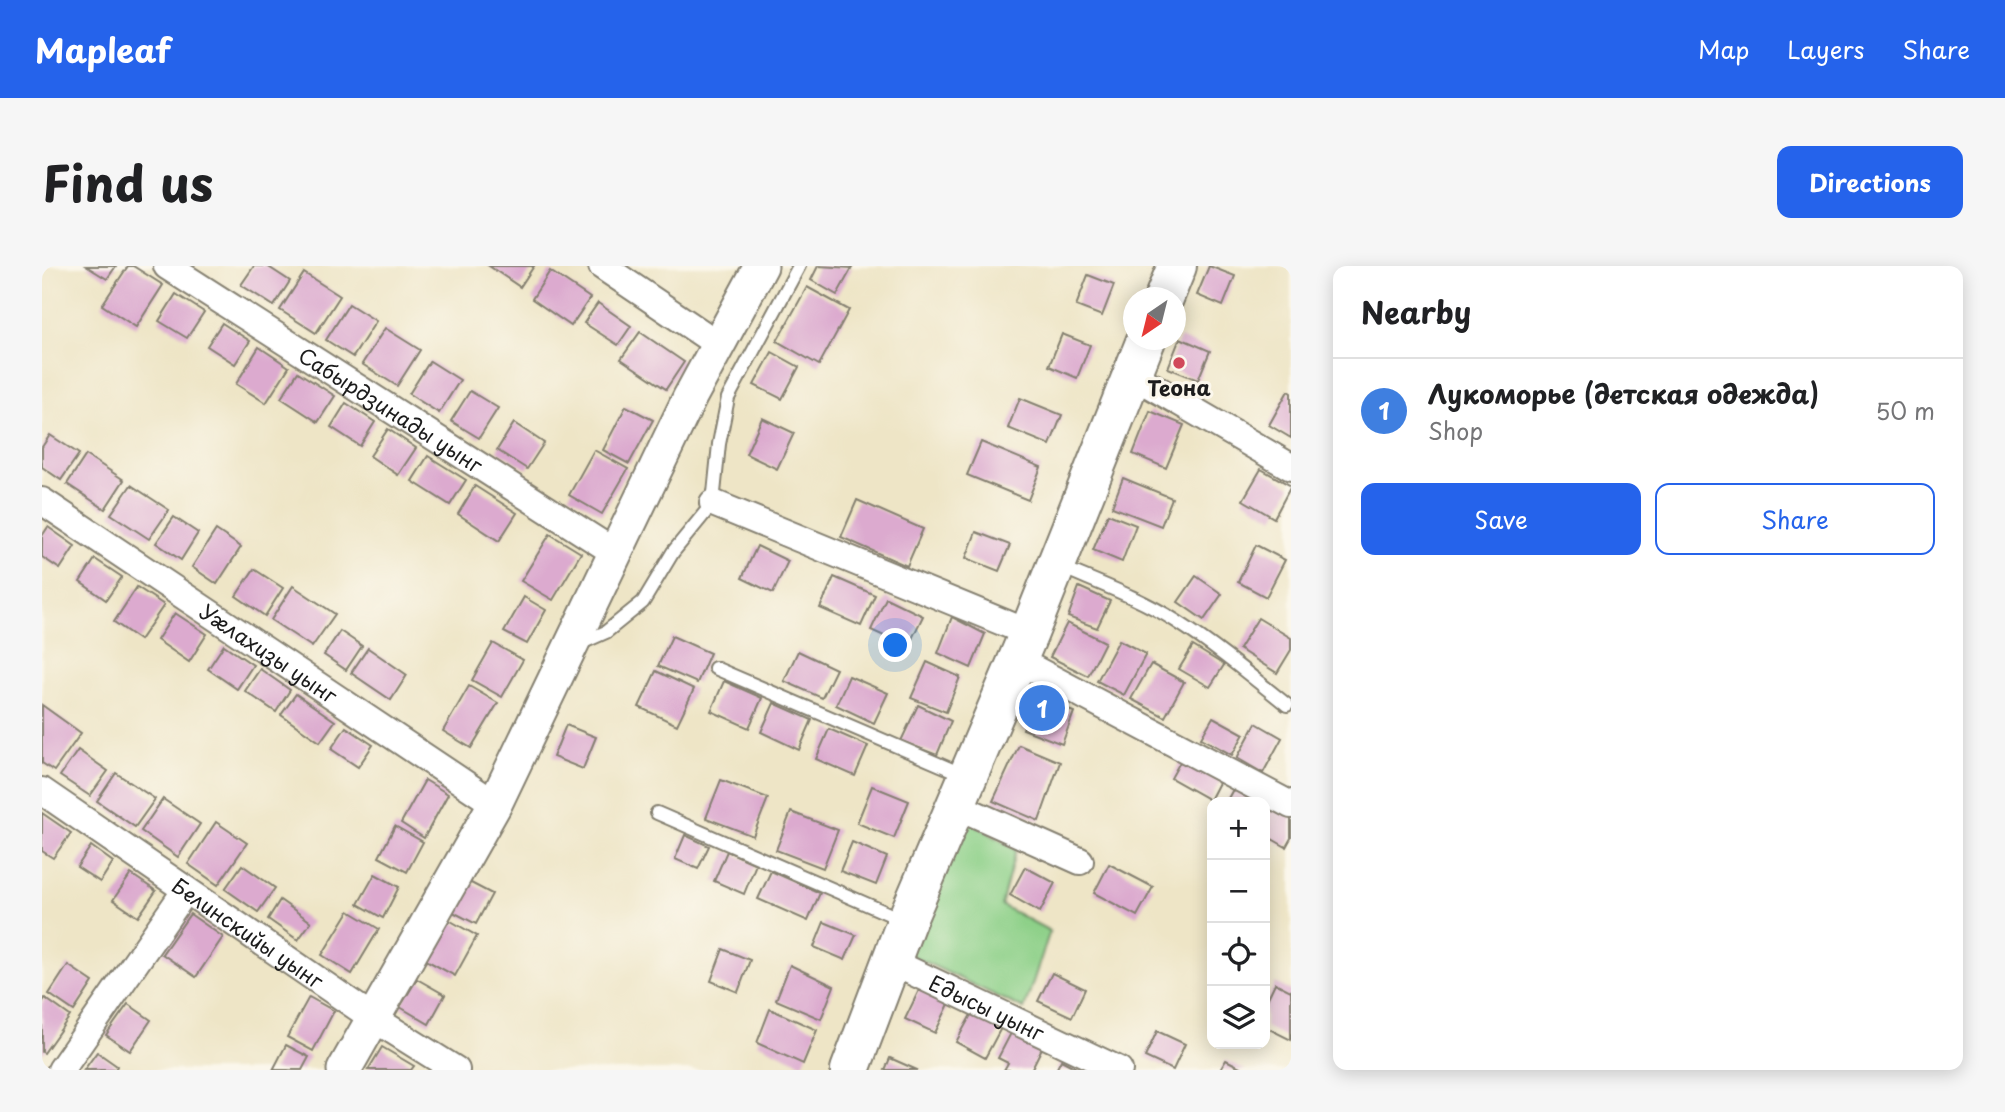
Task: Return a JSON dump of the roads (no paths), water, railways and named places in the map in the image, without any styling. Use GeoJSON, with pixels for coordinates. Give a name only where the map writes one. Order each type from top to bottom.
{"type":"FeatureCollection","features":[{"type":"Feature","properties":{"kind":"highway"},"geometry":{"type":"LineString","coordinates":[[1168,287],[1177,266]]}},
{"type":"Feature","properties":{"kind":"highway"},"geometry":{"type":"LineString","coordinates":[[850,1070],[906,922],[1023,647],[1142,350]]}},
{"type":"Feature","properties":{"kind":"street","name":"Сабырдзинады уынг"},"geometry":{"type":"LineString","coordinates":[[167,266],[614,552]]}},
{"type":"Feature","properties":{"kind":"street"},"geometry":{"type":"LineString","coordinates":[[602,266],[719,345]]}},
{"type":"Feature","properties":{"kind":"street"},"geometry":{"type":"LineString","coordinates":[[344,1070],[495,804],[690,397],[761,266]]}},
{"type":"Feature","properties":{"kind":"street"},"geometry":{"type":"LineString","coordinates":[[1131,374],[1291,467]]}},
{"type":"Feature","properties":{"kind":"street","name":"Уӕлахизы уынг"},"geometry":{"type":"LineString","coordinates":[[42,501],[495,804]]}},
{"type":"Feature","properties":{"kind":"street"},"geometry":{"type":"LineString","coordinates":[[713,503],[1023,647],[1291,805]]}},
{"type":"Feature","properties":{"kind":"street","name":"Белинскийы уынг"},"geometry":{"type":"LineString","coordinates":[[42,791],[373,1018],[456,1070]]}},
{"type":"Feature","properties":{"kind":"street"},"geometry":{"type":"LineString","coordinates":[[961,791],[1080,861]]}},
{"type":"Feature","properties":{"kind":"street"},"geometry":{"type":"LineString","coordinates":[[61,1070],[186,890]]}},
{"type":"Feature","properties":{"kind":"street","name":"Едысы уынг"},"geometry":{"type":"LineString","coordinates":[[892,962],[1119,1070]]}},
{"type":"Feature","properties":{"kind":"lane"},"geometry":{"type":"LineString","coordinates":[[570,648],[606,632],[643,602],[673,552],[713,503],[719,444],[728,398],[799,266]]}},
{"type":"Feature","properties":{"kind":"lane"},"geometry":{"type":"LineString","coordinates":[[1056,565],[1134,598],[1175,620],[1230,659],[1287,705]]}},
{"type":"Feature","properties":{"kind":"lane"},"geometry":{"type":"LineString","coordinates":[[715,668],[961,791]]}},
{"type":"Feature","properties":{"kind":"lane"},"geometry":{"type":"LineString","coordinates":[[657,813],[906,922]]}},
{"type":"Feature","properties":{"kind":"place","name":"Теона"},"geometry":{"type":"Point","coordinates":[1179,363]}},
{"type":"Feature","properties":{"kind":"place","name":"Лукоморье (детская одежда)"},"geometry":{"type":"Point","coordinates":[1042,708]}}]}
